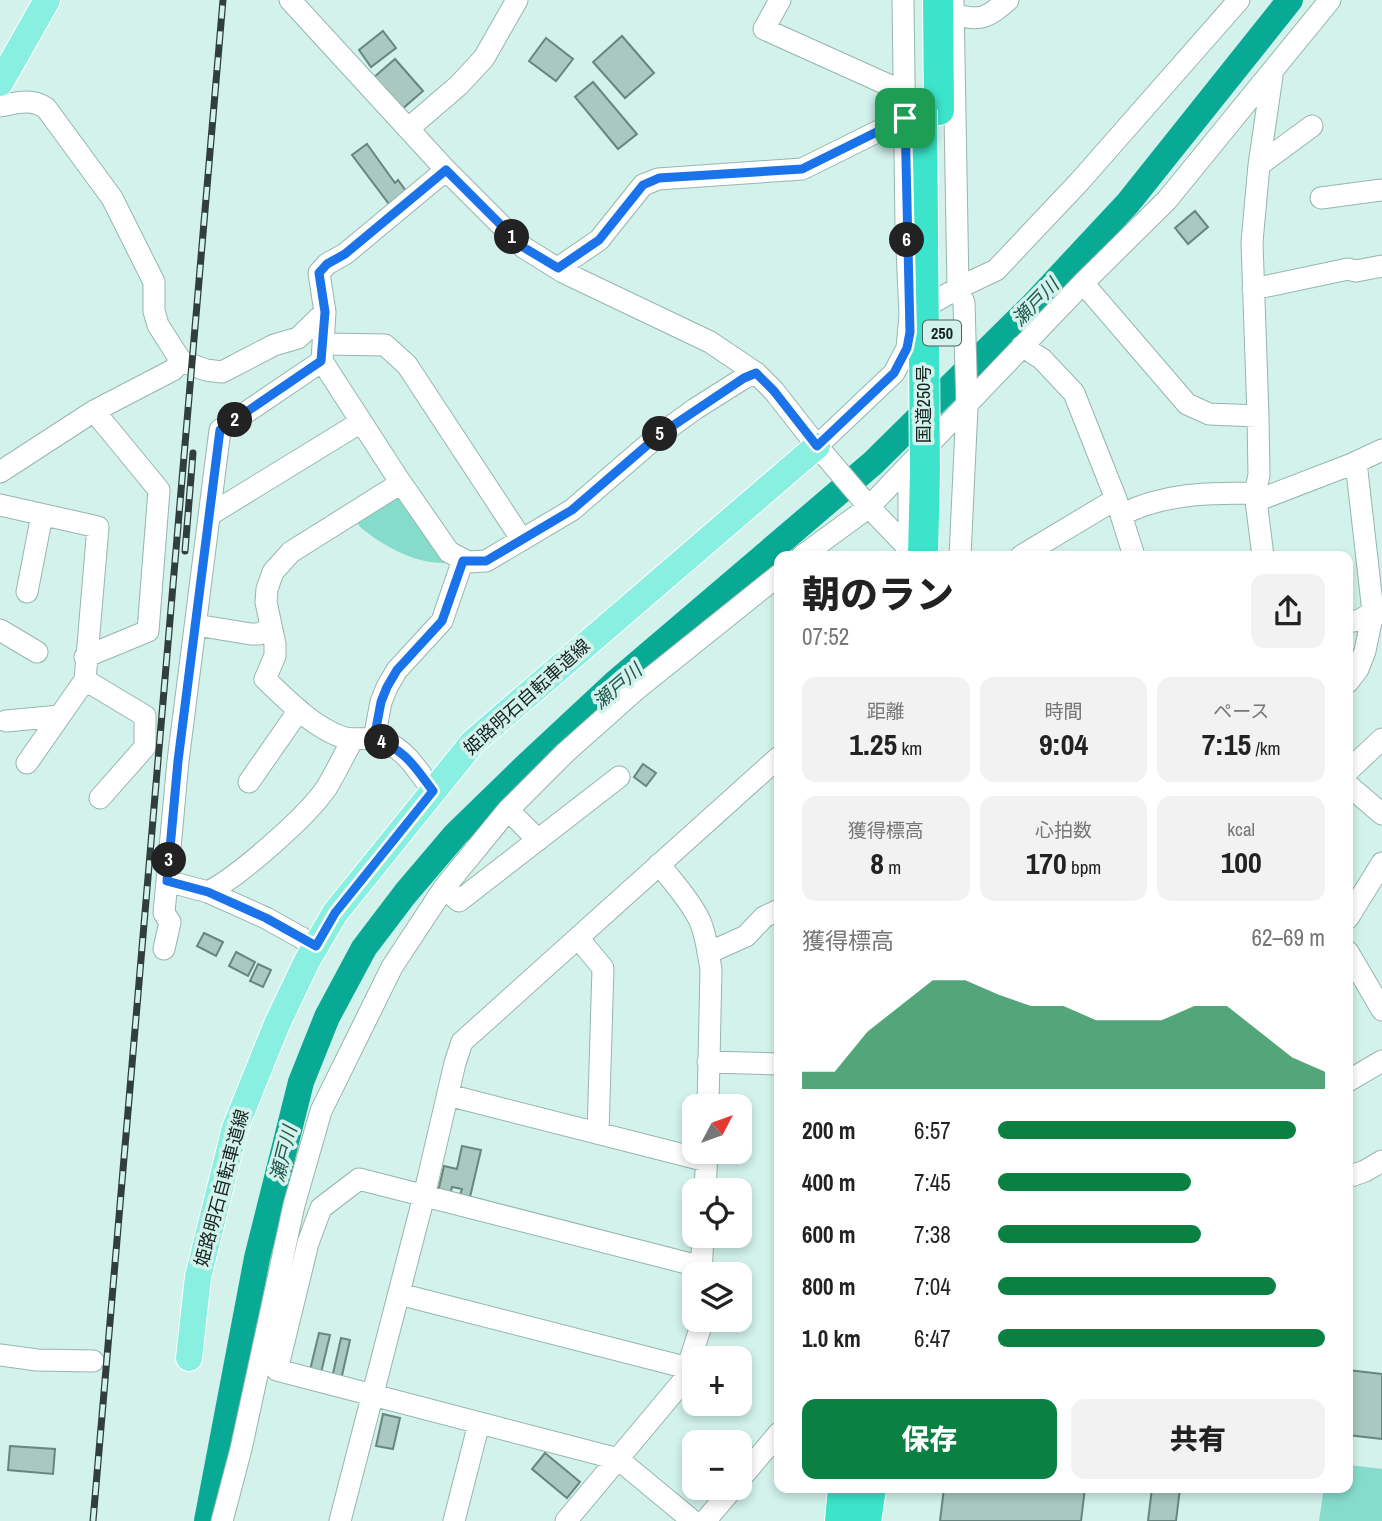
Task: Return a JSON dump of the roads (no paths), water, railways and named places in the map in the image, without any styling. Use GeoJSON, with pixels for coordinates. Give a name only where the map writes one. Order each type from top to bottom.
{"type":"FeatureCollection","features":[{"type":"Feature","properties":{"kind":"highway","name":"国道250号"},"geometry":{"type":"LineString","coordinates":[[915,551],[925,472],[917,107],[919,0]]}},
{"type":"Feature","properties":{"kind":"highway","name":"国道250号"},"geometry":{"type":"LineString","coordinates":[[942,551],[943,471],[917,107],[948,5]]}},
{"type":"Feature","properties":{"kind":"highway"},"geometry":{"type":"LineString","coordinates":[[840,1521],[843,1493]]}},
{"type":"Feature","properties":{"kind":"highway"},"geometry":{"type":"LineString","coordinates":[[866,1521],[870,1493]]}},
{"type":"Feature","properties":{"kind":"main road"},"geometry":{"type":"LineString","coordinates":[[0,83],[47,0]]}},
{"type":"Feature","properties":{"kind":"main road","name":"姫路明石自転車道線"},"geometry":{"type":"LineString","coordinates":[[189,1358],[198,1277],[235,1128],[277,1024],[335,913],[473,742],[819,449]]}},
{"type":"Feature","properties":{"kind":"street"},"geometry":{"type":"LineString","coordinates":[[290,0],[446,170],[523,247],[652,316],[710,342],[756,373],[774,391],[869,507],[910,551]]}},
{"type":"Feature","properties":{"kind":"street"},"geometry":{"type":"LineString","coordinates":[[408,128],[459,85],[485,58],[516,0]]}},
{"type":"Feature","properties":{"kind":"street"},"geometry":{"type":"LineString","coordinates":[[780,0],[764,29],[917,107]]}},
{"type":"Feature","properties":{"kind":"street"},"geometry":{"type":"LineString","coordinates":[[819,449],[894,373],[907,348],[917,107],[903,0]]}},
{"type":"Feature","properties":{"kind":"street"},"geometry":{"type":"LineString","coordinates":[[948,5],[969,18],[987,17],[1008,0]]}},
{"type":"Feature","properties":{"kind":"street"},"geometry":{"type":"LineString","coordinates":[[910,315],[961,296],[996,270],[1080,181],[1238,0]]}},
{"type":"Feature","properties":{"kind":"street"},"geometry":{"type":"LineString","coordinates":[[809,551],[869,507],[1083,283],[1167,200],[1330,0]]}},
{"type":"Feature","properties":{"kind":"street"},"geometry":{"type":"LineString","coordinates":[[948,5],[967,407],[960,551]]}},
{"type":"Feature","properties":{"kind":"street"},"geometry":{"type":"LineString","coordinates":[[1262,551],[1256,497],[1259,475],[1252,242],[1259,165],[1272,74]]}},
{"type":"Feature","properties":{"kind":"street"},"geometry":{"type":"LineString","coordinates":[[0,106],[29,101],[46,108],[112,198],[154,282],[154,311],[158,325],[181,361],[206,370],[222,372],[274,345],[298,338],[325,312]]}},
{"type":"Feature","properties":{"kind":"street"},"geometry":{"type":"LineString","coordinates":[[558,268],[599,240],[643,185],[659,178],[802,169],[917,107]]}},
{"type":"Feature","properties":{"kind":"street"},"geometry":{"type":"LineString","coordinates":[[1259,165],[1312,126]]}},
{"type":"Feature","properties":{"kind":"street"},"geometry":{"type":"LineString","coordinates":[[446,170],[319,273],[325,312],[322,353],[360,422],[449,552],[463,561],[486,561],[572,510],[659,435],[744,378],[756,373]]}},
{"type":"Feature","properties":{"kind":"street"},"geometry":{"type":"LineString","coordinates":[[1321,198],[1382,190]]}},
{"type":"Feature","properties":{"kind":"street"},"geometry":{"type":"LineString","coordinates":[[1253,289],[1348,269],[1356,271],[1382,265]]}},
{"type":"Feature","properties":{"kind":"street"},"geometry":{"type":"LineString","coordinates":[[1083,283],[1187,404],[1209,414],[1258,416]]}},
{"type":"Feature","properties":{"kind":"street"},"geometry":{"type":"LineString","coordinates":[[164,949],[170,922],[164,913],[178,761],[220,430],[322,353],[385,345],[407,365],[522,540]]}},
{"type":"Feature","properties":{"kind":"street"},"geometry":{"type":"LineString","coordinates":[[1022,346],[1042,359],[1074,393],[1132,551]]}},
{"type":"Feature","properties":{"kind":"street"},"geometry":{"type":"LineString","coordinates":[[0,472],[94,411],[173,370],[181,361]]}},
{"type":"Feature","properties":{"kind":"street"},"geometry":{"type":"LineString","coordinates":[[85,657],[148,631],[159,490],[94,411]]}},
{"type":"Feature","properties":{"kind":"street"},"geometry":{"type":"LineString","coordinates":[[211,514],[360,422]]}},
{"type":"Feature","properties":{"kind":"street"},"geometry":{"type":"LineString","coordinates":[[1031,551],[1118,507],[1141,505],[1184,494],[1256,497],[1356,462],[1382,450]]}},
{"type":"Feature","properties":{"kind":"street"},"geometry":{"type":"LineString","coordinates":[[1353,676],[1365,652],[1378,613],[1366,561],[1356,462]]}},
{"type":"Feature","properties":{"kind":"street"},"geometry":{"type":"LineString","coordinates":[[909,467],[914,551]]}},
{"type":"Feature","properties":{"kind":"street"},"geometry":{"type":"LineString","coordinates":[[401,483],[291,552],[273,572],[267,589],[267,602],[275,656],[265,679],[299,710],[330,731],[343,737],[394,747],[409,758],[433,791]]}},
{"type":"Feature","properties":{"kind":"street"},"geometry":{"type":"LineString","coordinates":[[0,505],[98,527],[85,680],[27,763]]}},
{"type":"Feature","properties":{"kind":"street"},"geometry":{"type":"LineString","coordinates":[[27,592],[42,515]]}},
{"type":"Feature","properties":{"kind":"street"},"geometry":{"type":"LineString","coordinates":[[208,892],[233,876],[285,832],[326,789],[364,739],[397,670],[442,621],[463,561]]}},
{"type":"Feature","properties":{"kind":"street"},"geometry":{"type":"LineString","coordinates":[[222,1521],[241,1449],[293,1205],[321,1111],[392,967],[444,888],[508,810],[566,752],[638,688],[774,579]]}},
{"type":"Feature","properties":{"kind":"street"},"geometry":{"type":"LineString","coordinates":[[1353,622],[1378,613]]}},
{"type":"Feature","properties":{"kind":"street"},"geometry":{"type":"LineString","coordinates":[[195,625],[251,634],[259,634],[271,628]]}},
{"type":"Feature","properties":{"kind":"street"},"geometry":{"type":"LineString","coordinates":[[0,630],[37,652]]}},
{"type":"Feature","properties":{"kind":"street"},"geometry":{"type":"LineString","coordinates":[[85,680],[145,716],[145,747],[100,798]]}},
{"type":"Feature","properties":{"kind":"street"},"geometry":{"type":"LineString","coordinates":[[249,782],[299,710]]}},
{"type":"Feature","properties":{"kind":"street"},"geometry":{"type":"LineString","coordinates":[[6,721],[60,716]]}},
{"type":"Feature","properties":{"kind":"street"},"geometry":{"type":"LineString","coordinates":[[1353,767],[1380,745]]}},
{"type":"Feature","properties":{"kind":"street"},"geometry":{"type":"LineString","coordinates":[[340,1521],[462,1042],[774,761]]}},
{"type":"Feature","properties":{"kind":"street"},"geometry":{"type":"LineString","coordinates":[[444,888],[459,901],[619,777]]}},
{"type":"Feature","properties":{"kind":"street"},"geometry":{"type":"LineString","coordinates":[[1353,789],[1382,814]]}},
{"type":"Feature","properties":{"kind":"street"},"geometry":{"type":"LineString","coordinates":[[508,810],[538,840]]}},
{"type":"Feature","properties":{"kind":"street"},"geometry":{"type":"LineString","coordinates":[[1353,910],[1382,863]]}},
{"type":"Feature","properties":{"kind":"street"},"geometry":{"type":"LineString","coordinates":[[659,864],[700,921],[708,953],[711,969],[708,1094]]}},
{"type":"Feature","properties":{"kind":"street"},"geometry":{"type":"LineString","coordinates":[[167,881],[208,892],[266,918],[316,946]]}},
{"type":"Feature","properties":{"kind":"street"},"geometry":{"type":"LineString","coordinates":[[708,953],[746,936],[764,917],[774,912]]}},
{"type":"Feature","properties":{"kind":"street"},"geometry":{"type":"LineString","coordinates":[[578,938],[603,968],[598,1132]]}},
{"type":"Feature","properties":{"kind":"street"},"geometry":{"type":"LineString","coordinates":[[1353,961],[1382,1010]]}},
{"type":"Feature","properties":{"kind":"street"},"geometry":{"type":"LineString","coordinates":[[1353,1078],[1382,1061]]}},
{"type":"Feature","properties":{"kind":"street"},"geometry":{"type":"LineString","coordinates":[[708,1062],[774,1064]]}},
{"type":"Feature","properties":{"kind":"street"},"geometry":{"type":"LineString","coordinates":[[448,1095],[682,1150]]}},
{"type":"Feature","properties":{"kind":"street"},"geometry":{"type":"LineString","coordinates":[[1353,1175],[1382,1161]]}},
{"type":"Feature","properties":{"kind":"street"},"geometry":{"type":"LineString","coordinates":[[682,1265],[359,1180],[321,1208],[308,1243],[277,1370],[618,1459],[693,1521]]}},
{"type":"Feature","properties":{"kind":"street"},"geometry":{"type":"LineString","coordinates":[[293,1205],[321,1208]]}},
{"type":"Feature","properties":{"kind":"street"},"geometry":{"type":"LineString","coordinates":[[399,1294],[682,1366]]}},
{"type":"Feature","properties":{"kind":"street"},"geometry":{"type":"LineString","coordinates":[[0,1355],[37,1360],[93,1361]]}},
{"type":"Feature","properties":{"kind":"street"},"geometry":{"type":"LineString","coordinates":[[566,1521],[682,1382]]}},
{"type":"Feature","properties":{"kind":"street"},"geometry":{"type":"LineString","coordinates":[[454,1521],[480,1423]]}},
{"type":"Feature","properties":{"kind":"street"},"geometry":{"type":"LineString","coordinates":[[752,1465],[774,1439]]}},
{"type":"Feature","properties":{"kind":"street"},"geometry":{"type":"LineString","coordinates":[[705,1521],[723,1500]]}},
{"type":"Feature","properties":{"kind":"waterway","name":"瀬戸川"},"geometry":{"type":"LineString","coordinates":[[207,1521],[257,1258],[301,1082],[327,1017],[364,948],[456,834],[527,765],[614,684],[873,463],[1032,306],[1128,203],[1290,0]]}},
{"type":"Feature","properties":{"kind":"railway"},"geometry":{"type":"LineString","coordinates":[[93,1521],[223,0]]}},
{"type":"Feature","properties":{"kind":"railway"},"geometry":{"type":"LineString","coordinates":[[185,551],[193,453]]}}]}
